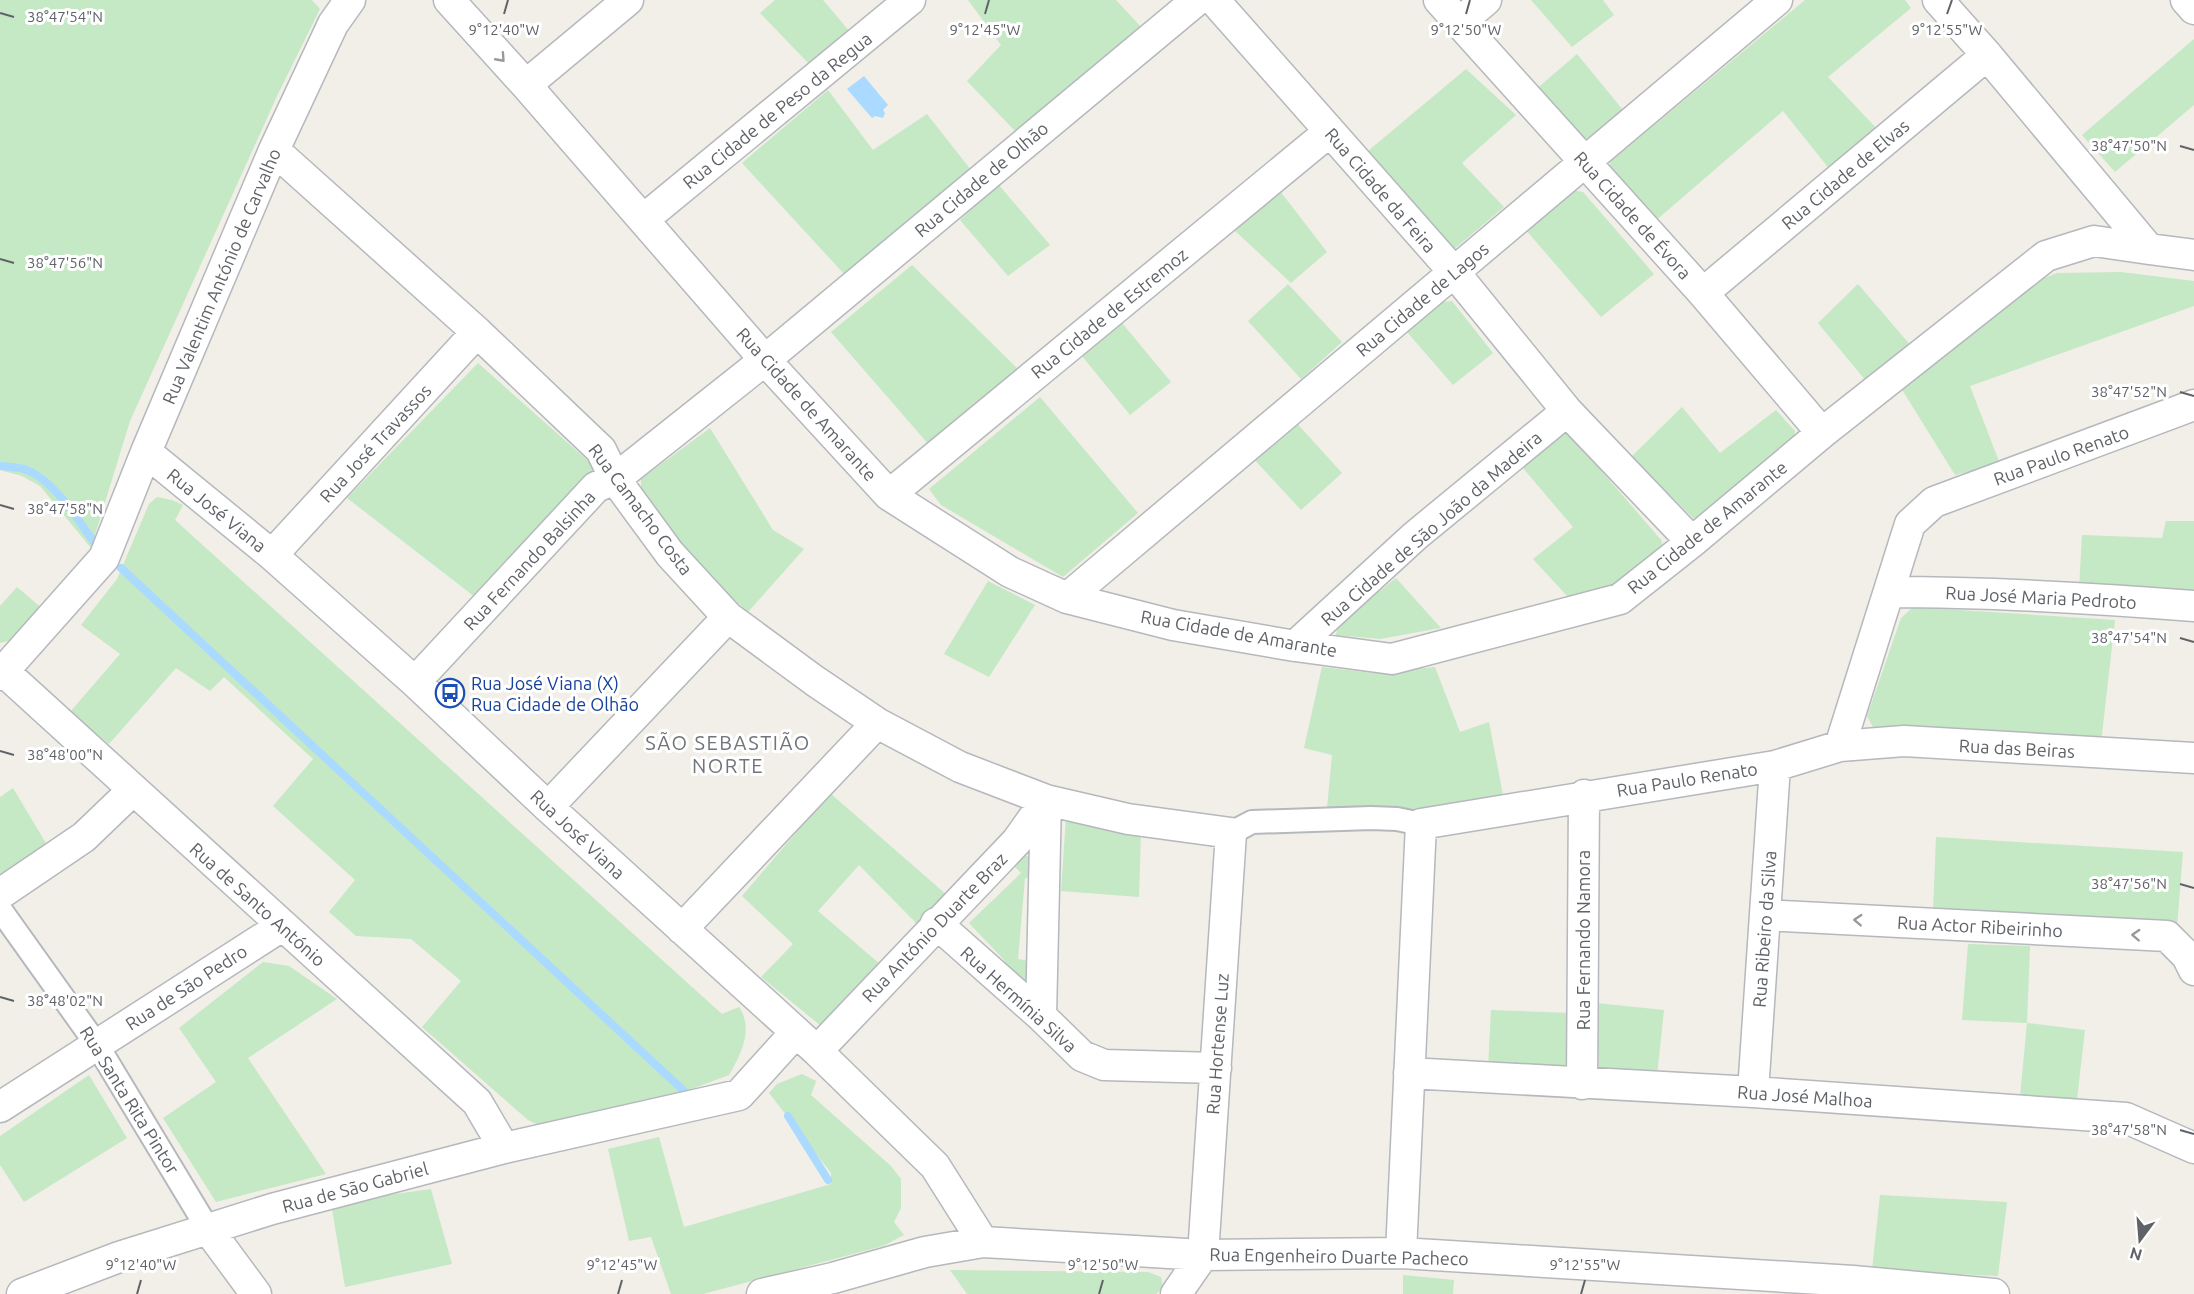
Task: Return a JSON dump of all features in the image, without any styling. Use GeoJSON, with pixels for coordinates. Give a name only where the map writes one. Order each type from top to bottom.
{"type":"FeatureCollection","features":[{"type":"Feature","properties":{"kind":"street","name":"Rua Valentim António de Carvalho"},"geometry":{"type":"LineString","coordinates":[[1,672],[104,558],[146,452],[274,150],[333,24],[350,0]]}},
{"type":"Feature","properties":{"kind":"street","name":"Rua Cidade de Amarante"},"geometry":{"type":"LineString","coordinates":[[449,0],[644,219],[765,360],[889,495],[1010,573],[1067,598],[1173,625],[1295,646],[1392,659],[1620,599],[1822,434],[2046,256],[2094,242],[2194,255]]}},
{"type":"Feature","properties":{"kind":"street"},"geometry":{"type":"LineString","coordinates":[[526,85],[628,0]]}},
{"type":"Feature","properties":{"kind":"street","name":"Rua Cidade de Peso da Regua"},"geometry":{"type":"LineString","coordinates":[[644,219],[910,0]]}},
{"type":"Feature","properties":{"kind":"street","name":"Rua Cidade de Olhão"},"geometry":{"type":"LineString","coordinates":[[765,360],[1197,0]]}},
{"type":"Feature","properties":{"kind":"street","name":"Rua Cidade da Feira"},"geometry":{"type":"LineString","coordinates":[[1214,0],[1454,273],[1567,411],[1692,542]]}},
{"type":"Feature","properties":{"kind":"street","name":"Rua Cidade de Évora"},"geometry":{"type":"LineString","coordinates":[[1439,0],[1703,293],[1822,434]]}},
{"type":"Feature","properties":{"kind":"street"},"geometry":{"type":"LineString","coordinates":[[1459,23],[1486,0]]}},
{"type":"Feature","properties":{"kind":"street","name":"Rua Cidade de Lagos"},"geometry":{"type":"LineString","coordinates":[[1067,598],[1777,0]]}},
{"type":"Feature","properties":{"kind":"street"},"geometry":{"type":"LineString","coordinates":[[1938,0],[1987,55],[2149,249]]}},
{"type":"Feature","properties":{"kind":"street"},"geometry":{"type":"LineString","coordinates":[[2186,0],[2194,9]]}},
{"type":"Feature","properties":{"kind":"street","name":"Rua Cidade de Elvas"},"geometry":{"type":"LineString","coordinates":[[1703,293],[1987,55]]}},
{"type":"Feature","properties":{"kind":"street","name":"Rua Cidade de Estremoz"},"geometry":{"type":"LineString","coordinates":[[889,495],[1329,132]]}},
{"type":"Feature","properties":{"kind":"street","name":"Rua Camacho Costa"},"geometry":{"type":"LineString","coordinates":[[274,150],[477,332],[601,450],[615,479],[670,554],[728,617],[877,723],[960,767],[1046,800],[1128,819],[1231,833]]}},
{"type":"Feature","properties":{"kind":"street","name":"Rua José Travassos"},"geometry":{"type":"LineString","coordinates":[[272,555],[477,332]]}},
{"type":"Feature","properties":{"kind":"street","name":"Rua Fernando Balsinha"},"geometry":{"type":"LineString","coordinates":[[415,682],[596,488],[615,479],[765,360]]}},
{"type":"Feature","properties":{"kind":"street","name":"Rua Paulo Renato"},"geometry":{"type":"LineString","coordinates":[[1421,824],[1584,795],[1775,765],[1840,746],[1910,524],[1934,502],[2194,405]]}},
{"type":"Feature","properties":{"kind":"street","name":"Rua Cidade de São João da Madeira"},"geometry":{"type":"LineString","coordinates":[[1295,646],[1415,536],[1567,411]]}},
{"type":"Feature","properties":{"kind":"street","name":"Rua José Viana"},"geometry":{"type":"LineString","coordinates":[[146,452],[272,555],[415,682],[548,807],[806,1042],[935,1166],[983,1242]]}},
{"type":"Feature","properties":{"kind":"street","name":"Rua José Maria Pedroto"},"geometry":{"type":"LineString","coordinates":[[1889,592],[1956,592],[2074,597],[2194,606]]}},
{"type":"Feature","properties":{"kind":"street"},"geometry":{"type":"LineString","coordinates":[[548,807],[728,617]]}},
{"type":"Feature","properties":{"kind":"street","name":"Rua de Santo António"},"geometry":{"type":"LineString","coordinates":[[1,672],[477,1102],[504,1148]]}},
{"type":"Feature","properties":{"kind":"street"},"geometry":{"type":"LineString","coordinates":[[682,929],[877,723]]}},
{"type":"Feature","properties":{"kind":"street","name":"Rua das Beiras"},"geometry":{"type":"LineString","coordinates":[[1840,746],[1904,741],[2194,758]]}},
{"type":"Feature","properties":{"kind":"street","name":"Rua Ribeiro da Silva"},"geometry":{"type":"LineString","coordinates":[[1753,1092],[1775,765]]}},
{"type":"Feature","properties":{"kind":"street"},"geometry":{"type":"LineString","coordinates":[[0,894],[84,837],[133,790]]}},
{"type":"Feature","properties":{"kind":"street","name":"Rua Fernando Namora"},"geometry":{"type":"LineString","coordinates":[[1582,1084],[1584,795]]}},
{"type":"Feature","properties":{"kind":"street"},"geometry":{"type":"LineString","coordinates":[[1041,1016],[1046,800]]}},
{"type":"Feature","properties":{"kind":"street","name":"Rua António Duarte Braz"},"geometry":{"type":"LineString","coordinates":[[695,1104],[739,1095],[806,1042],[936,923],[1017,841],[1046,800]]}},
{"type":"Feature","properties":{"kind":"street"},"geometry":{"type":"LineString","coordinates":[[1231,833],[1252,822],[1371,818],[1397,819],[1421,824],[1401,1253]]}},
{"type":"Feature","properties":{"kind":"street","name":"Rua Hortense Luz"},"geometry":{"type":"LineString","coordinates":[[1203,1255],[1231,833]]}},
{"type":"Feature","properties":{"kind":"street","name":"Rua Santa Rita Pintor"},"geometry":{"type":"LineString","coordinates":[[0,909],[97,1045],[208,1229],[256,1294]]}},
{"type":"Feature","properties":{"kind":"street","name":"Rua Actor Ribeirinho"},"geometry":{"type":"LineString","coordinates":[[1765,915],[2167,936],[2190,963]]}},
{"type":"Feature","properties":{"kind":"street","name":"Rua Hermínia Silva"},"geometry":{"type":"LineString","coordinates":[[936,923],[1041,1016],[1082,1056],[1092,1062],[1104,1065],[1215,1068]]}},
{"type":"Feature","properties":{"kind":"street","name":"Rua de São Pedro"},"geometry":{"type":"LineString","coordinates":[[0,1107],[282,926]]}},
{"type":"Feature","properties":{"kind":"street","name":"Rua José Malhoa"},"geometry":{"type":"LineString","coordinates":[[1409,1073],[1753,1092],[2126,1118],[2194,1148]]}},
{"type":"Feature","properties":{"kind":"street","name":"Rua de São Gabriel"},"geometry":{"type":"LineString","coordinates":[[22,1294],[119,1257],[272,1209],[504,1148],[695,1104]]}},
{"type":"Feature","properties":{"kind":"street","name":"Rua Engenheiro Duarte Pacheco"},"geometry":{"type":"LineString","coordinates":[[762,1294],[839,1286],[925,1252],[983,1242],[1203,1255],[1401,1253],[1853,1288],[1994,1294]]}},
{"type":"Feature","properties":{"kind":"street"},"geometry":{"type":"LineString","coordinates":[[1176,1294],[1203,1255]]}},
{"type":"Feature","properties":{"kind":"green space"},"geometry":{"type":"Polygon","coordinates":[[[0,0],[312,0],[320,9],[278,94],[130,421],[91,548],[40,486],[22,476],[0,470],[0,0]]]}},
{"type":"Feature","properties":{"kind":"green space"},"geometry":{"type":"Polygon","coordinates":[[[775,0],[823,0],[851,33],[810,65],[760,13],[775,0]]]}},
{"type":"Feature","properties":{"kind":"green space"},"geometry":{"type":"Polygon","coordinates":[[[968,0],[1116,0],[1144,30],[1016,132],[967,81],[1001,45],[968,0]]]}},
{"type":"Feature","properties":{"kind":"green space"},"geometry":{"type":"Polygon","coordinates":[[[1531,0],[1603,0],[1614,15],[1572,47],[1531,0]]]}},
{"type":"Feature","properties":{"kind":"green space"},"geometry":{"type":"Polygon","coordinates":[[[1805,0],[1905,0],[1911,8],[1828,77],[1880,132],[1831,171],[1783,111],[1654,222],[1607,173],[1611,161],[1805,0]]]}},
{"type":"Feature","properties":{"kind":"green space"},"geometry":{"type":"Polygon","coordinates":[[[2194,39],[2194,105],[2115,172],[2082,135],[2194,39]]]}},
{"type":"Feature","properties":{"kind":"green space"},"geometry":{"type":"Polygon","coordinates":[[[1577,54],[1623,110],[1588,138],[1580,138],[1534,91],[1577,54]]]}},
{"type":"Feature","properties":{"kind":"green space"},"geometry":{"type":"Polygon","coordinates":[[[1466,69],[1516,115],[1462,163],[1504,207],[1453,250],[1362,156],[1466,69]]]}},
{"type":"Feature","properties":{"kind":"green space"},"geometry":{"type":"Polygon","coordinates":[[[828,90],[873,150],[927,114],[971,170],[845,275],[742,163],[828,90]]]}},
{"type":"Feature","properties":{"kind":"green space"},"geometry":{"type":"Polygon","coordinates":[[[998,184],[1050,245],[1008,276],[960,220],[998,184]]]}},
{"type":"Feature","properties":{"kind":"green space"},"geometry":{"type":"Polygon","coordinates":[[[1573,190],[1583,192],[1654,274],[1601,317],[1525,229],[1573,190]]]}},
{"type":"Feature","properties":{"kind":"green space"},"geometry":{"type":"Polygon","coordinates":[[[1280,191],[1327,252],[1291,283],[1232,228],[1280,191]]]}},
{"type":"Feature","properties":{"kind":"green space"},"geometry":{"type":"Polygon","coordinates":[[[912,265],[1019,370],[930,446],[831,332],[912,265]]]}},
{"type":"Feature","properties":{"kind":"green space"},"geometry":{"type":"Polygon","coordinates":[[[2121,272],[2194,281],[2194,306],[1970,386],[2000,464],[1955,475],[1901,388],[2039,280],[2057,273],[2121,272]]]}},
{"type":"Feature","properties":{"kind":"green space"},"geometry":{"type":"Polygon","coordinates":[[[1288,284],[1342,342],[1301,379],[1248,321],[1288,284]]]}},
{"type":"Feature","properties":{"kind":"green space"},"geometry":{"type":"Polygon","coordinates":[[[1858,284],[1912,347],[1866,381],[1818,323],[1858,284]]]}},
{"type":"Feature","properties":{"kind":"green space"},"geometry":{"type":"Polygon","coordinates":[[[1452,301],[1493,353],[1453,385],[1407,332],[1442,302],[1452,301]]]}},
{"type":"Feature","properties":{"kind":"green space"},"geometry":{"type":"Polygon","coordinates":[[[1122,323],[1171,382],[1130,415],[1082,356],[1122,323]]]}},
{"type":"Feature","properties":{"kind":"green space"},"geometry":{"type":"Polygon","coordinates":[[[478,363],[596,468],[475,597],[347,498],[478,363]]]}},
{"type":"Feature","properties":{"kind":"green space"},"geometry":{"type":"Polygon","coordinates":[[[1040,397],[1138,513],[1063,577],[941,505],[929,489],[1040,397]]]}},
{"type":"Feature","properties":{"kind":"green space"},"geometry":{"type":"Polygon","coordinates":[[[1682,407],[1720,453],[1776,410],[1795,431],[1794,439],[1704,521],[1693,518],[1631,457],[1682,407]]]}},
{"type":"Feature","properties":{"kind":"green space"},"geometry":{"type":"Polygon","coordinates":[[[1293,419],[1342,473],[1301,510],[1251,456],[1293,419]]]}},
{"type":"Feature","properties":{"kind":"green space"},"geometry":{"type":"Polygon","coordinates":[[[710,428],[773,530],[804,549],[748,612],[719,586],[655,520],[641,491],[641,479],[710,428]]]}},
{"type":"Feature","properties":{"kind":"green space"},"geometry":{"type":"Polygon","coordinates":[[[1566,430],[1662,541],[1661,550],[1611,593],[1568,597],[1533,559],[1573,527],[1522,467],[1566,430]]]}},
{"type":"Feature","properties":{"kind":"green space"},"geometry":{"type":"Polygon","coordinates":[[[157,497],[183,505],[175,520],[722,1014],[739,1007],[746,1033],[738,1059],[729,1075],[670,1097],[539,1125],[528,1120],[422,1027],[461,981],[411,939],[356,936],[329,912],[355,880],[273,806],[313,759],[224,677],[210,691],[176,668],[109,744],[70,712],[120,654],[81,625],[117,579],[149,504],[157,497]]]}},
{"type":"Feature","properties":{"kind":"green space"},"geometry":{"type":"Polygon","coordinates":[[[2166,521],[2194,521],[2194,598],[2079,589],[2082,535],[2162,538],[2166,521]]]}},
{"type":"Feature","properties":{"kind":"green space"},"geometry":{"type":"Polygon","coordinates":[[[1396,578],[1441,628],[1380,639],[1336,635],[1338,625],[1396,578]]]}},
{"type":"Feature","properties":{"kind":"green space"},"geometry":{"type":"Polygon","coordinates":[[[988,581],[1035,605],[989,677],[944,654],[988,581]]]}},
{"type":"Feature","properties":{"kind":"green space"},"geometry":{"type":"Polygon","coordinates":[[[17,587],[44,610],[8,641],[0,643],[0,606],[17,587]]]}},
{"type":"Feature","properties":{"kind":"green space"},"geometry":{"type":"Polygon","coordinates":[[[1913,607],[2115,620],[2101,743],[1873,727],[1867,716],[1901,618],[1913,607]]]}},
{"type":"Feature","properties":{"kind":"green space"},"geometry":{"type":"Polygon","coordinates":[[[1322,667],[1373,673],[1435,667],[1460,732],[1489,722],[1504,800],[1410,812],[1327,808],[1332,755],[1304,748],[1322,667]]]}},
{"type":"Feature","properties":{"kind":"green space"},"geometry":{"type":"Polygon","coordinates":[[[13,788],[47,845],[0,879],[0,797],[13,788]]]}},
{"type":"Feature","properties":{"kind":"green space"},"geometry":{"type":"Polygon","coordinates":[[[830,793],[948,896],[917,924],[859,865],[818,911],[881,965],[821,1026],[761,977],[793,944],[742,896],[830,793]]]}},
{"type":"Feature","properties":{"kind":"green space"},"geometry":{"type":"Polygon","coordinates":[[[1066,817],[1141,832],[1139,897],[1061,891],[1066,817]]]}},
{"type":"Feature","properties":{"kind":"green space"},"geometry":{"type":"Polygon","coordinates":[[[1936,837],[2183,852],[2177,927],[1933,912],[1936,837]]]}},
{"type":"Feature","properties":{"kind":"green space"},"geometry":{"type":"Polygon","coordinates":[[[1020,857],[1032,858],[1038,877],[1025,878],[1018,959],[1029,961],[1029,979],[1025,981],[1016,980],[999,968],[1005,961],[969,923],[1021,873],[1013,865],[1020,857]]]}},
{"type":"Feature","properties":{"kind":"green space"},"geometry":{"type":"Polygon","coordinates":[[[1968,944],[2030,946],[2027,1023],[1962,1020],[1968,944]]]}},
{"type":"Feature","properties":{"kind":"green space"},"geometry":{"type":"Polygon","coordinates":[[[263,962],[289,966],[337,999],[248,1058],[326,1174],[216,1202],[163,1118],[216,1082],[179,1028],[263,962]]]}},
{"type":"Feature","properties":{"kind":"green space"},"geometry":{"type":"Polygon","coordinates":[[[1596,1003],[1664,1010],[1657,1076],[1599,1071],[1596,1003]]]}},
{"type":"Feature","properties":{"kind":"green space"},"geometry":{"type":"Polygon","coordinates":[[[1491,1010],[1570,1013],[1571,1068],[1488,1068],[1491,1010]]]}},
{"type":"Feature","properties":{"kind":"green space"},"geometry":{"type":"Polygon","coordinates":[[[2027,1023],[2085,1030],[2077,1099],[2020,1097],[2027,1023]]]}},
{"type":"Feature","properties":{"kind":"green space"},"geometry":{"type":"Polygon","coordinates":[[[802,1074],[816,1081],[811,1095],[891,1166],[901,1179],[901,1208],[894,1222],[904,1235],[883,1246],[703,1294],[671,1294],[651,1237],[629,1241],[608,1149],[659,1137],[684,1227],[831,1184],[831,1173],[769,1093],[777,1084],[802,1074]]]}},
{"type":"Feature","properties":{"kind":"green space"},"geometry":{"type":"Polygon","coordinates":[[[89,1075],[127,1138],[24,1202],[0,1165],[0,1136],[89,1075]]]}},
{"type":"Feature","properties":{"kind":"green space"},"geometry":{"type":"Polygon","coordinates":[[[431,1189],[452,1264],[345,1287],[331,1203],[431,1189]]]}},
{"type":"Feature","properties":{"kind":"green space"},"geometry":{"type":"Polygon","coordinates":[[[1880,1195],[2007,1202],[1998,1276],[1872,1270],[1880,1195]]]}},
{"type":"Feature","properties":{"kind":"green space"},"geometry":{"type":"Polygon","coordinates":[[[950,1270],[1148,1272],[1161,1277],[1163,1288],[1156,1294],[967,1294],[950,1270]]]}},
{"type":"Feature","properties":{"kind":"green space"},"geometry":{"type":"Polygon","coordinates":[[[1403,1275],[1454,1280],[1453,1294],[1403,1294],[1403,1275]]]}},
{"type":"Feature","properties":{"kind":"water"},"geometry":{"type":"Polygon","coordinates":[[[864,76],[888,105],[883,110],[885,113],[883,118],[875,116],[872,118],[847,89],[864,76]]]}},
{"type":"Feature","properties":{"kind":"waterway"},"geometry":{"type":"LineString","coordinates":[[0,466],[24,469],[44,481],[63,500],[93,541]]}},
{"type":"Feature","properties":{"kind":"waterway"},"geometry":{"type":"LineString","coordinates":[[121,568],[685,1092]]}},
{"type":"Feature","properties":{"kind":"waterway"},"geometry":{"type":"LineString","coordinates":[[788,1116],[828,1180]]}},
{"type":"Feature","properties":{"kind":"place","name":"Rua José Viana (X) Rua Cidade de Olhão"},"geometry":{"type":"Point","coordinates":[450,693]}},
{"type":"Feature","properties":{"kind":"district","name":"SÃO SEBASTIÃO NORTE"},"geometry":{"type":"Point","coordinates":[728,754]}}]}
